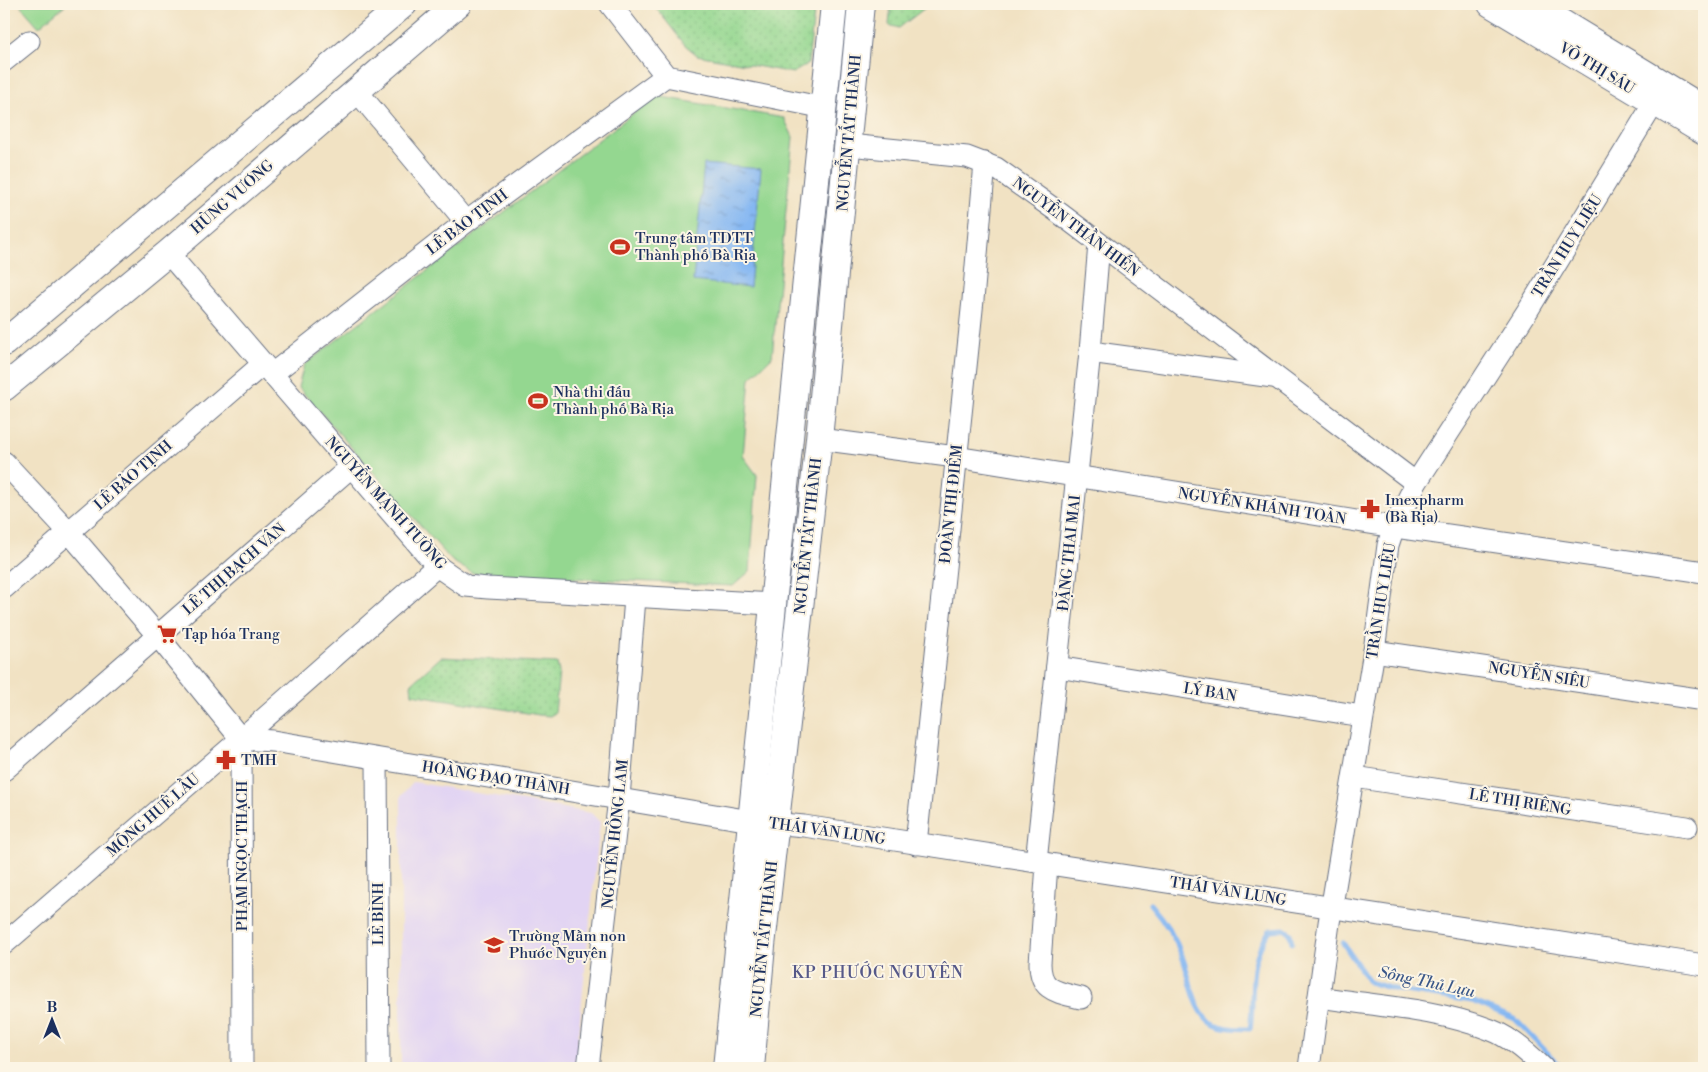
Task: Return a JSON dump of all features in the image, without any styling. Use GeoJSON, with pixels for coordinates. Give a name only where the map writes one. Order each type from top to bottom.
{"type":"FeatureCollection","features":[{"type":"Feature","properties":{"kind":"main road"},"geometry":{"type":"LineString","coordinates":[[4,343],[404,4]]}},
{"type":"Feature","properties":{"kind":"main road","name":"HÙNG VƯƠNG"},"geometry":{"type":"LineString","coordinates":[[4,388],[168,253],[458,4]]}},
{"type":"Feature","properties":{"kind":"main road","name":"NGUYỄN TẤT THÀNH"},"geometry":{"type":"LineString","coordinates":[[726,1068],[772,604],[825,108],[834,4]]}},
{"type":"Feature","properties":{"kind":"main road","name":"NGUYỄN TẤT THÀNH"},"geometry":{"type":"LineString","coordinates":[[751,1068],[762,946],[819,440],[849,145],[861,4]]}},
{"type":"Feature","properties":{"kind":"main road","name":"VÕ THỊ SÁU"},"geometry":{"type":"LineString","coordinates":[[1491,4],[1660,94],[1704,110]]}},
{"type":"Feature","properties":{"kind":"main road","name":"VÕ THỊ SÁU"},"geometry":{"type":"LineString","coordinates":[[1531,4],[1660,94],[1704,132]]}},
{"type":"Feature","properties":{"kind":"street"},"geometry":{"type":"LineString","coordinates":[[610,4],[666,76],[825,108]]}},
{"type":"Feature","properties":{"kind":"street"},"geometry":{"type":"LineString","coordinates":[[4,61],[29,41]]}},
{"type":"Feature","properties":{"kind":"street","name":"LÊ BẢO TỊNH"},"geometry":{"type":"LineString","coordinates":[[4,588],[68,531],[268,369],[666,76]]}},
{"type":"Feature","properties":{"kind":"street"},"geometry":{"type":"LineString","coordinates":[[356,90],[466,222]]}},
{"type":"Feature","properties":{"kind":"street","name":"TRẦN HUY LIỆU"},"geometry":{"type":"LineString","coordinates":[[1309,1068],[1332,907],[1374,650],[1388,545],[1394,527],[1416,483],[1528,310],[1660,94]]}},
{"type":"Feature","properties":{"kind":"street","name":"NGUYỄN THẦN HIẾN"},"geometry":{"type":"LineString","coordinates":[[849,145],[967,157],[985,163],[1013,180],[1416,483]]}},
{"type":"Feature","properties":{"kind":"street","name":"ĐOÀN THỊ ĐIỂM"},"geometry":{"type":"LineString","coordinates":[[916,844],[985,163]]}},
{"type":"Feature","properties":{"kind":"street","name":"ĐẶNG THAI MAI"},"geometry":{"type":"LineString","coordinates":[[1081,998],[1055,991],[1041,978],[1041,863],[1057,667],[1090,352],[1099,244]]}},
{"type":"Feature","properties":{"kind":"street","name":"NGUYỄN MẠNH TƯỜNG"},"geometry":{"type":"LineString","coordinates":[[168,253],[437,566],[466,586],[635,598],[772,604]]}},
{"type":"Feature","properties":{"kind":"street","name":"NGUYỄN THẦN HIẾN"},"geometry":{"type":"LineString","coordinates":[[1090,352],[1276,377]]}},
{"type":"Feature","properties":{"kind":"street","name":"NGUYỄN KHÁNH TOÀN"},"geometry":{"type":"LineString","coordinates":[[819,440],[956,457],[1394,527],[1704,572]]}},
{"type":"Feature","properties":{"kind":"street"},"geometry":{"type":"LineString","coordinates":[[4,462],[68,531],[157,635],[241,739]]}},
{"type":"Feature","properties":{"kind":"street","name":"LÊ THỊ BẠCH VÂN"},"geometry":{"type":"LineString","coordinates":[[4,770],[352,466]]}},
{"type":"Feature","properties":{"kind":"street","name":"MỘNG HUÊ LẦU"},"geometry":{"type":"LineString","coordinates":[[4,944],[437,566]]}},
{"type":"Feature","properties":{"kind":"street","name":"NGUYỄN HỒNG LAM"},"geometry":{"type":"LineString","coordinates":[[588,1068],[619,798],[635,598]]}},
{"type":"Feature","properties":{"kind":"street","name":"NGUYỄN SIÊU"},"geometry":{"type":"LineString","coordinates":[[1374,650],[1704,700]]}},
{"type":"Feature","properties":{"kind":"street","name":"LÝ BAN"},"geometry":{"type":"LineString","coordinates":[[1057,667],[1362,716]]}},
{"type":"Feature","properties":{"kind":"street","name":"HOÀNG ĐẠO THÀNH"},"geometry":{"type":"LineString","coordinates":[[241,739],[273,741],[751,821]]}},
{"type":"Feature","properties":{"kind":"street","name":"PHẠM NGỌC THẠCH"},"geometry":{"type":"LineString","coordinates":[[241,739],[242,1068]]}},
{"type":"Feature","properties":{"kind":"street","name":"LÊ BÌNH"},"geometry":{"type":"LineString","coordinates":[[377,759],[379,1068]]}},
{"type":"Feature","properties":{"kind":"street","name":"LÊ THỊ RIÊNG"},"geometry":{"type":"LineString","coordinates":[[1354,777],[1687,827]]}},
{"type":"Feature","properties":{"kind":"street","name":"THÁI VĂN LUNG"},"geometry":{"type":"LineString","coordinates":[[751,821],[777,822],[1704,965]]}},
{"type":"Feature","properties":{"kind":"street"},"geometry":{"type":"LineString","coordinates":[[1319,997],[1450,1017],[1493,1030],[1529,1054],[1543,1068]]}},
{"type":"Feature","properties":{"kind":"shaded area","name":"Trường Mầm non Phước Nguyên"},"geometry":{"type":"Polygon","coordinates":[[[414,782],[591,813],[600,822],[575,1068],[401,1068],[401,796],[414,782]]]}},
{"type":"Feature","properties":{"kind":"green space"},"geometry":{"type":"Polygon","coordinates":[[[19,4],[66,4],[39,27],[19,4]]]}},
{"type":"Feature","properties":{"kind":"green space"},"geometry":{"type":"Polygon","coordinates":[[[653,4],[815,4],[808,64],[793,73],[697,55],[685,45],[653,4]]]}},
{"type":"Feature","properties":{"kind":"green space"},"geometry":{"type":"Polygon","coordinates":[[[891,4],[930,4],[899,28],[889,25],[891,4]]]}},
{"type":"Feature","properties":{"kind":"green space","name":"Trung tâm TDTT Thành phố Bà Rịa"},"geometry":{"type":"Polygon","coordinates":[[[656,96],[784,118],[793,137],[772,357],[750,378],[743,456],[757,475],[750,571],[733,586],[472,573],[452,561],[298,387],[304,365],[656,96]]]}},
{"type":"Feature","properties":{"kind":"green space"},"geometry":{"type":"Polygon","coordinates":[[[441,657],[557,663],[559,672],[555,713],[550,716],[539,715],[412,694],[411,684],[441,657]]]}},
{"type":"Feature","properties":{"kind":"water"},"geometry":{"type":"Polygon","coordinates":[[[704,164],[761,169],[750,287],[693,281],[704,164]]]}},
{"type":"Feature","properties":{"kind":"waterway","name":"Sông Thủ Lựu"},"geometry":{"type":"LineString","coordinates":[[1150,904],[1176,942],[1185,964],[1194,997],[1201,1012],[1210,1022],[1221,1026],[1250,1029],[1254,967],[1262,943],[1270,930],[1284,929],[1290,933],[1292,943]]}},
{"type":"Feature","properties":{"kind":"waterway","name":"Sông Thủ Lựu"},"geometry":{"type":"LineString","coordinates":[[1343,943],[1369,982],[1397,990],[1472,1001],[1515,1019],[1562,1068]]}},
{"type":"Feature","properties":{"kind":"place","name":"Trung tâm TDTT Thành phố Bà Rịa"},"geometry":{"type":"Point","coordinates":[620,247]}},
{"type":"Feature","properties":{"kind":"place","name":"Nhà thi đấu Thành phố Bà Rịa"},"geometry":{"type":"Point","coordinates":[538,401]}},
{"type":"Feature","properties":{"kind":"place","name":"Imexpharm (Bà Rịa)"},"geometry":{"type":"Point","coordinates":[1370,509]}},
{"type":"Feature","properties":{"kind":"place","name":"Tạp hóa Trang"},"geometry":{"type":"Point","coordinates":[167,634]}},
{"type":"Feature","properties":{"kind":"place","name":"TMH"},"geometry":{"type":"Point","coordinates":[226,760]}},
{"type":"Feature","properties":{"kind":"place","name":"Trường Mầm non Phước Nguyên"},"geometry":{"type":"Point","coordinates":[494,945]}},
{"type":"Feature","properties":{"kind":"district","name":"KP PHƯỚC NGUYÊN"},"geometry":{"type":"Point","coordinates":[878,972]}}]}
